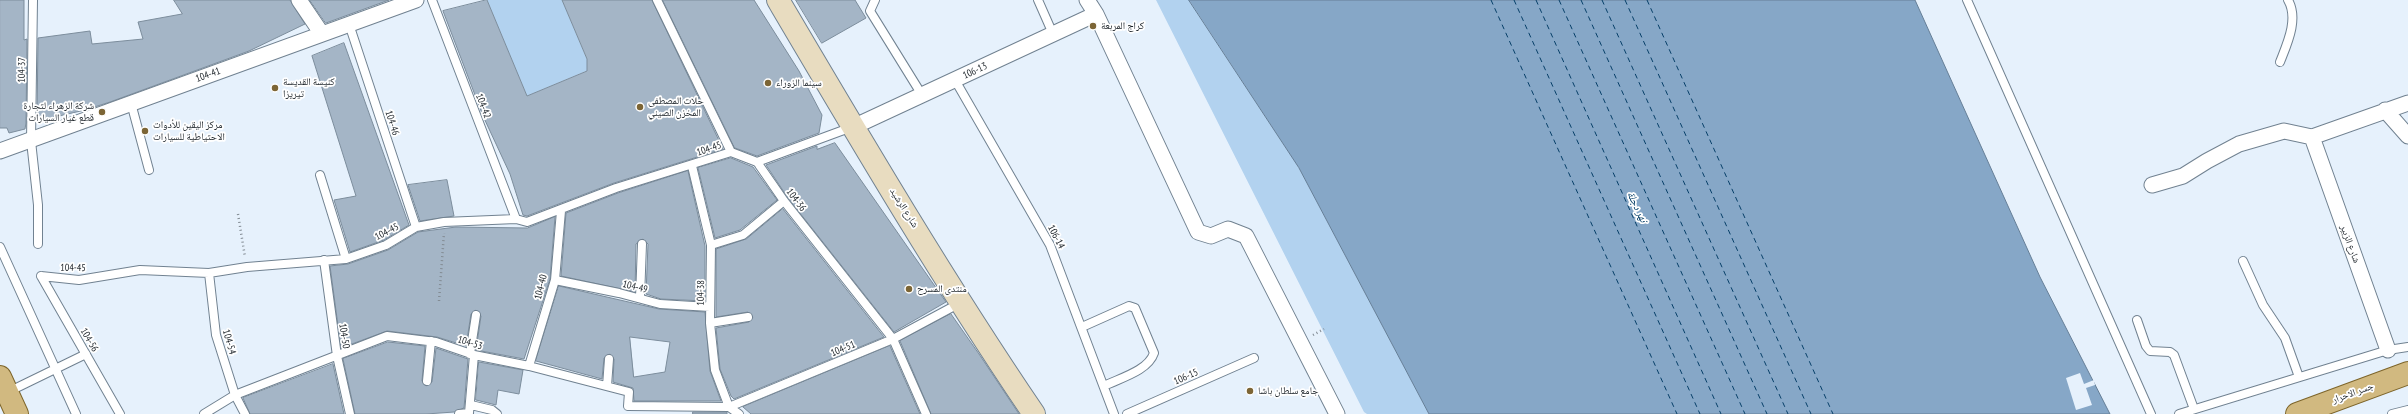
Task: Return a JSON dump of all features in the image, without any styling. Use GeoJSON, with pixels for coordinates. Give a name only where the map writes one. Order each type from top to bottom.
{"type":"FeatureCollection","features":[{"type":"Feature","properties":{"kind":"main road","name":"شارع الرشيد"},"geometry":{"type":"LineString","coordinates":[[778,0],[853,127],[1034,414]]}},
{"type":"Feature","properties":{"kind":"main road","name":"جسر الاحرار"},"geometry":{"type":"LineString","coordinates":[[2297,414],[2408,373]]}},
{"type":"Feature","properties":{"kind":"main road"},"geometry":{"type":"LineString","coordinates":[[4,385],[17,414]]}},
{"type":"Feature","properties":{"kind":"street"},"geometry":{"type":"LineString","coordinates":[[299,0],[322,34]]}},
{"type":"Feature","properties":{"kind":"street"},"geometry":{"type":"LineString","coordinates":[[1087,0],[1096,14],[1198,232],[1211,236],[1228,229],[1246,236],[1337,414]]}},
{"type":"Feature","properties":{"kind":"street","name":"104-41"},"geometry":{"type":"LineString","coordinates":[[0,151],[350,24],[411,5]]}},
{"type":"Feature","properties":{"kind":"street","name":"106-13"},"geometry":{"type":"LineString","coordinates":[[853,127],[1096,14]]}},
{"type":"Feature","properties":{"kind":"street"},"geometry":{"type":"LineString","coordinates":[[2152,185],[2183,176],[2207,160],[2239,144],[2284,131],[2312,137],[2408,103]]}},
{"type":"Feature","properties":{"kind":"street"},"geometry":{"type":"LineString","coordinates":[[2385,110],[2408,136]]}},
{"type":"Feature","properties":{"kind":"street","name":"شارع الزبير"},"geometry":{"type":"LineString","coordinates":[[2312,137],[2388,350]]}},
{"type":"Feature","properties":{"kind":"lane","name":"104-37"},"geometry":{"type":"LineString","coordinates":[[33,0],[31,141],[38,205],[38,244]]}},
{"type":"Feature","properties":{"kind":"lane","name":"104-42"},"geometry":{"type":"LineString","coordinates":[[432,0],[516,219]]}},
{"type":"Feature","properties":{"kind":"lane"},"geometry":{"type":"LineString","coordinates":[[656,0],[732,152],[757,162],[853,127]]}},
{"type":"Feature","properties":{"kind":"lane"},"geometry":{"type":"LineString","coordinates":[[874,0],[870,11],[922,95]]}},
{"type":"Feature","properties":{"kind":"lane"},"geometry":{"type":"LineString","coordinates":[[1038,0],[1053,34]]}},
{"type":"Feature","properties":{"kind":"lane"},"geometry":{"type":"LineString","coordinates":[[1967,0],[2151,414]]}},
{"type":"Feature","properties":{"kind":"lane"},"geometry":{"type":"LineString","coordinates":[[2280,62],[2291,33],[2292,6],[2288,0]]}},
{"type":"Feature","properties":{"kind":"lane","name":"104-46"},"geometry":{"type":"LineString","coordinates":[[350,24],[416,227]]}},
{"type":"Feature","properties":{"kind":"lane","name":"106-14"},"geometry":{"type":"LineString","coordinates":[[956,80],[1050,245],[1114,414]]}},
{"type":"Feature","properties":{"kind":"lane"},"geometry":{"type":"LineString","coordinates":[[131,104],[149,170]]}},
{"type":"Feature","properties":{"kind":"lane","name":"104-45"},"geometry":{"type":"LineString","coordinates":[[41,276],[79,280],[140,270],[209,273],[247,267],[346,259],[386,245],[416,227],[444,222],[516,219],[527,222],[561,211],[616,188],[692,166],[732,152]]}},
{"type":"Feature","properties":{"kind":"lane","name":"104-36"},"geometry":{"type":"LineString","coordinates":[[757,162],[784,201],[893,339],[926,414]]}},
{"type":"Feature","properties":{"kind":"lane","name":"104-38"},"geometry":{"type":"LineString","coordinates":[[692,166],[711,245],[710,323],[715,370],[729,407]]}},
{"type":"Feature","properties":{"kind":"lane"},"geometry":{"type":"LineString","coordinates":[[320,175],[346,259]]}},
{"type":"Feature","properties":{"kind":"lane"},"geometry":{"type":"LineString","coordinates":[[711,245],[743,235],[784,201]]}},
{"type":"Feature","properties":{"kind":"lane","name":"104-40"},"geometry":{"type":"LineString","coordinates":[[529,366],[555,280],[561,211]]}},
{"type":"Feature","properties":{"kind":"lane"},"geometry":{"type":"LineString","coordinates":[[640,298],[642,244]]}},
{"type":"Feature","properties":{"kind":"lane"},"geometry":{"type":"LineString","coordinates":[[0,247],[76,414]]}},
{"type":"Feature","properties":{"kind":"lane","name":"104-50"},"geometry":{"type":"LineString","coordinates":[[324,260],[337,356],[350,414]]}},
{"type":"Feature","properties":{"kind":"lane"},"geometry":{"type":"LineString","coordinates":[[2243,261],[2263,305],[2285,338],[2299,377]]}},
{"type":"Feature","properties":{"kind":"lane","name":"104-54"},"geometry":{"type":"LineString","coordinates":[[209,273],[216,335],[235,395],[245,414]]}},
{"type":"Feature","properties":{"kind":"lane","name":"104-56"},"geometry":{"type":"LineString","coordinates":[[41,276],[120,414]]}},
{"type":"Feature","properties":{"kind":"lane","name":"104-49"},"geometry":{"type":"LineString","coordinates":[[555,280],[640,298],[660,304],[710,307]]}},
{"type":"Feature","properties":{"kind":"lane","name":"104-51"},"geometry":{"type":"LineString","coordinates":[[729,407],[893,339],[962,302]]}},
{"type":"Feature","properties":{"kind":"lane"},"geometry":{"type":"LineString","coordinates":[[1082,327],[1129,306],[1135,308],[1139,313],[1154,353],[1152,360],[1146,366],[1104,386]]}},
{"type":"Feature","properties":{"kind":"lane"},"geometry":{"type":"LineString","coordinates":[[459,414],[469,413],[472,354],[476,315]]}},
{"type":"Feature","properties":{"kind":"lane"},"geometry":{"type":"LineString","coordinates":[[710,323],[748,317]]}},
{"type":"Feature","properties":{"kind":"lane"},"geometry":{"type":"LineString","coordinates":[[2137,320],[2146,346],[2150,351],[2170,352],[2174,355],[2194,409]]}},
{"type":"Feature","properties":{"kind":"lane","name":"104-53"},"geometry":{"type":"LineString","coordinates":[[204,414],[235,395],[387,336],[431,341],[472,354],[529,366],[629,392],[628,406],[689,411],[729,407]]}},
{"type":"Feature","properties":{"kind":"lane"},"geometry":{"type":"LineString","coordinates":[[427,381],[431,341]]}},
{"type":"Feature","properties":{"kind":"lane"},"geometry":{"type":"LineString","coordinates":[[2179,414],[2388,350],[2408,347]]}},
{"type":"Feature","properties":{"kind":"lane"},"geometry":{"type":"LineString","coordinates":[[4,385],[55,369],[86,354]]}},
{"type":"Feature","properties":{"kind":"lane","name":"106-15"},"geometry":{"type":"LineString","coordinates":[[1127,414],[1254,358]]}},
{"type":"Feature","properties":{"kind":"lane"},"geometry":{"type":"LineString","coordinates":[[607,386],[609,359]]}},
{"type":"Feature","properties":{"kind":"lane"},"geometry":{"type":"LineString","coordinates":[[470,405],[492,410],[497,414]]}},
{"type":"Feature","properties":{"kind":"lane"},"geometry":{"type":"LineString","coordinates":[[729,407],[739,414]]}},
{"type":"Feature","properties":{"kind":"lane"},"geometry":{"type":"LineString","coordinates":[[2392,414],[2408,410]]}},
{"type":"Feature","properties":{"kind":"path"},"geometry":{"type":"LineString","coordinates":[[238,214],[247,267]]}},
{"type":"Feature","properties":{"kind":"path"},"geometry":{"type":"LineString","coordinates":[[439,301],[444,222]]}},
{"type":"Feature","properties":{"kind":"shaded area"},"geometry":{"type":"Polygon","coordinates":[[[487,0],[562,0],[591,69],[527,96],[487,0]]]}},
{"type":"Feature","properties":{"kind":"shaded area"},"geometry":{"type":"Polygon","coordinates":[[[1156,0],[1189,0],[1299,168],[1429,414],[1367,414],[1364,412],[1156,0]]]}},
{"type":"Feature","properties":{"kind":"water","name":"نهر دجلة"},"geometry":{"type":"Polygon","coordinates":[[[1189,0],[1915,0],[2040,277],[2110,414],[1429,414],[1299,168],[1189,0]]]}},
{"type":"Feature","properties":{"kind":"pier"},"geometry":{"type":"Polygon","coordinates":[[[2080,373],[2084,384],[2094,380],[2095,385],[2086,388],[2092,405],[2076,410],[2066,378],[2080,373]]]}},
{"type":"Feature","properties":{"kind":"building"},"geometry":{"type":"Polygon","coordinates":[[[0,0],[24,0],[24,40],[27,39],[25,129],[9,133],[7,128],[0,128],[0,0]]]}},
{"type":"Feature","properties":{"kind":"building"},"geometry":{"type":"Polygon","coordinates":[[[174,0],[290,0],[305,24],[249,51],[110,102],[85,110],[37,121],[38,38],[90,31],[92,44],[143,39],[138,22],[182,14],[174,0]]]}},
{"type":"Feature","properties":{"kind":"building"},"geometry":{"type":"Polygon","coordinates":[[[310,0],[389,0],[326,23],[310,0]]]}},
{"type":"Feature","properties":{"kind":"building"},"geometry":{"type":"Polygon","coordinates":[[[487,0],[527,96],[587,71],[587,59],[562,0],[652,0],[723,149],[614,183],[527,216],[523,215],[510,174],[483,116],[443,11],[487,0]]]}},
{"type":"Feature","properties":{"kind":"building"},"geometry":{"type":"Polygon","coordinates":[[[663,0],[754,0],[799,71],[822,115],[819,133],[757,156],[735,148],[663,0]]]}},
{"type":"Feature","properties":{"kind":"building"},"geometry":{"type":"Polygon","coordinates":[[[796,0],[855,0],[866,18],[822,43],[796,0]]]}},
{"type":"Feature","properties":{"kind":"building"},"geometry":{"type":"Polygon","coordinates":[[[344,43],[409,225],[384,240],[350,252],[334,200],[356,196],[312,56],[344,43]]]}},
{"type":"Feature","properties":{"kind":"building"},"geometry":{"type":"Polygon","coordinates":[[[835,143],[946,302],[894,332],[788,198],[766,165],[817,146],[817,149],[835,143]]]}},
{"type":"Feature","properties":{"kind":"building"},"geometry":{"type":"Polygon","coordinates":[[[731,158],[753,167],[777,200],[740,230],[715,238],[698,168],[731,158]]]}},
{"type":"Feature","properties":{"kind":"building"},"geometry":{"type":"Polygon","coordinates":[[[688,171],[705,246],[705,301],[661,299],[646,294],[648,244],[643,239],[636,244],[635,292],[561,276],[566,213],[618,193],[688,171]]]}},
{"type":"Feature","properties":{"kind":"building"},"geometry":{"type":"Polygon","coordinates":[[[447,180],[454,216],[420,221],[408,185],[447,180]]]}},
{"type":"Feature","properties":{"kind":"building"},"geometry":{"type":"Polygon","coordinates":[[[783,209],[884,337],[734,399],[731,396],[720,369],[716,328],[749,322],[753,317],[748,312],[716,317],[716,249],[746,239],[783,209]]]}},
{"type":"Feature","properties":{"kind":"building"},"geometry":{"type":"Polygon","coordinates":[[[555,217],[550,279],[524,359],[476,350],[481,316],[476,310],[471,314],[466,346],[437,337],[387,331],[341,348],[330,266],[348,264],[388,250],[418,232],[456,227],[527,228],[555,217]]]}},
{"type":"Feature","properties":{"kind":"building"},"geometry":{"type":"Polygon","coordinates":[[[559,286],[659,309],[705,312],[710,371],[721,401],[634,401],[633,388],[613,382],[614,359],[610,354],[604,358],[602,379],[536,361],[559,286]],[[630,337],[634,377],[665,372],[670,342],[630,337]]]}},
{"type":"Feature","properties":{"kind":"building"},"geometry":{"type":"Polygon","coordinates":[[[951,314],[1019,414],[931,414],[900,341],[951,314]]]}},
{"type":"Feature","properties":{"kind":"building"},"geometry":{"type":"Polygon","coordinates":[[[388,342],[425,346],[422,381],[426,386],[432,382],[436,348],[468,359],[464,408],[454,412],[426,414],[355,414],[343,359],[388,342]]]}},
{"type":"Feature","properties":{"kind":"building"},"geometry":{"type":"Polygon","coordinates":[[[890,346],[920,414],[751,414],[743,407],[890,346]]]}},
{"type":"Feature","properties":{"kind":"building"},"geometry":{"type":"Polygon","coordinates":[[[479,362],[523,370],[519,394],[498,390],[496,405],[476,400],[479,362]]]}},
{"type":"Feature","properties":{"kind":"building"},"geometry":{"type":"Polygon","coordinates":[[[333,364],[344,414],[250,414],[243,398],[333,364]]]}},
{"type":"Feature","properties":{"kind":"building"},"geometry":{"type":"Polygon","coordinates":[[[693,412],[727,412],[727,414],[693,414],[693,412]]]}},
{"type":"Feature","properties":{"kind":"ferry route"},"geometry":{"type":"LineString","coordinates":[[1491,0],[1677,414]]}},
{"type":"Feature","properties":{"kind":"ferry route"},"geometry":{"type":"LineString","coordinates":[[1514,0],[1700,414]]}},
{"type":"Feature","properties":{"kind":"ferry route"},"geometry":{"type":"LineString","coordinates":[[1536,0],[1721,414]]}},
{"type":"Feature","properties":{"kind":"ferry route"},"geometry":{"type":"LineString","coordinates":[[1559,0],[1745,414]]}},
{"type":"Feature","properties":{"kind":"ferry route"},"geometry":{"type":"LineString","coordinates":[[1581,0],[1767,414]]}},
{"type":"Feature","properties":{"kind":"ferry route"},"geometry":{"type":"LineString","coordinates":[[1602,0],[1788,414]]}},
{"type":"Feature","properties":{"kind":"ferry route"},"geometry":{"type":"LineString","coordinates":[[1625,0],[1811,414]]}},
{"type":"Feature","properties":{"kind":"ferry route"},"geometry":{"type":"LineString","coordinates":[[1647,0],[1833,414]]}},
{"type":"Feature","properties":{"kind":"place","name":"كراج المربعة"},"geometry":{"type":"Point","coordinates":[1093,26]}},
{"type":"Feature","properties":{"kind":"place","name":"سينما الزوراء"},"geometry":{"type":"Point","coordinates":[768,83]}},
{"type":"Feature","properties":{"kind":"place","name":"كنيسة القديسة تيريزا"},"geometry":{"type":"Point","coordinates":[275,88]}},
{"type":"Feature","properties":{"kind":"place","name":"حلات المصطفى المخزن الصيني"},"geometry":{"type":"Point","coordinates":[640,107]}},
{"type":"Feature","properties":{"kind":"place","name":"شركة الزهراء لتجارة قطع غيار السيارات"},"geometry":{"type":"Point","coordinates":[102,112]}},
{"type":"Feature","properties":{"kind":"place","name":"مركز اليقين للأدوات الاحتياطية للسيارات"},"geometry":{"type":"Point","coordinates":[145,131]}},
{"type":"Feature","properties":{"kind":"place","name":"منتدى المسرح"},"geometry":{"type":"Point","coordinates":[909,289]}},
{"type":"Feature","properties":{"kind":"place","name":"جامع سلطان باشا"},"geometry":{"type":"Point","coordinates":[1250,391]}}]}
